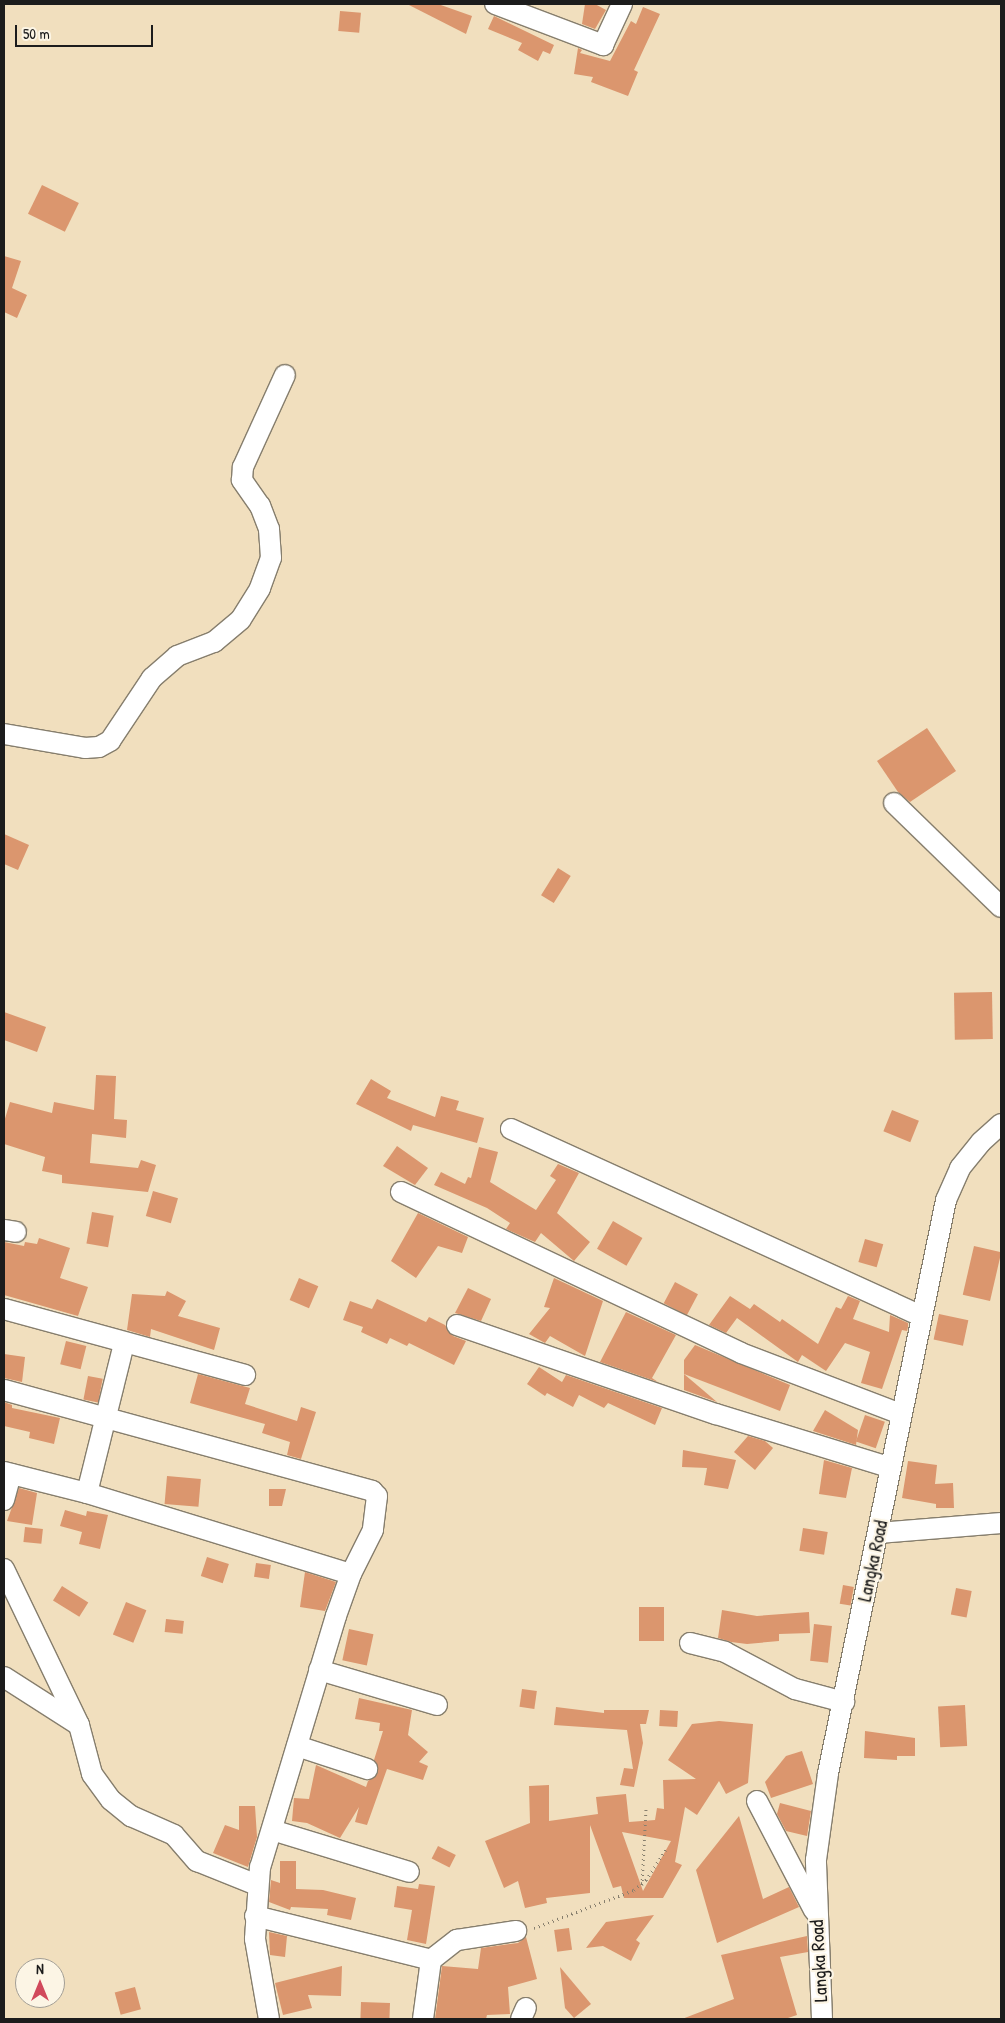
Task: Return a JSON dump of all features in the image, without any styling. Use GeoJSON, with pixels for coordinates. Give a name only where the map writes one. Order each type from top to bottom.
{"type":"FeatureCollection","features":[{"type":"Feature","properties":{"kind":"street"},"geometry":{"type":"LineString","coordinates":[[494,4],[536,11],[604,45],[622,4]]}},
{"type":"Feature","properties":{"kind":"street"},"geometry":{"type":"LineString","coordinates":[[4,734],[84,748],[99,747],[117,731],[152,678],[177,656],[214,642],[241,619],[260,588],[271,558],[269,529],[260,506],[242,480],[243,467],[286,375]]}},
{"type":"Feature","properties":{"kind":"street"},"geometry":{"type":"LineString","coordinates":[[894,803],[1001,907]]}},
{"type":"Feature","properties":{"kind":"street","name":"Langka Road"},"geometry":{"type":"LineString","coordinates":[[822,2019],[816,1913],[818,1827],[946,1200],[960,1168],[981,1142],[1001,1124]]}},
{"type":"Feature","properties":{"kind":"street"},"geometry":{"type":"LineString","coordinates":[[511,1129],[921,1316]]}},
{"type":"Feature","properties":{"kind":"street"},"geometry":{"type":"LineString","coordinates":[[401,1192],[741,1353],[901,1414]]}},
{"type":"Feature","properties":{"kind":"street"},"geometry":{"type":"LineString","coordinates":[[4,1309],[245,1375]]}},
{"type":"Feature","properties":{"kind":"street"},"geometry":{"type":"LineString","coordinates":[[457,1324],[716,1414],[891,1468]]}},
{"type":"Feature","properties":{"kind":"street"},"geometry":{"type":"LineString","coordinates":[[87,1493],[103,1420],[124,1343]]}},
{"type":"Feature","properties":{"kind":"street"},"geometry":{"type":"LineString","coordinates":[[4,1390],[103,1420],[372,1491],[378,1502],[373,1530],[351,1574],[319,1670],[257,1885],[255,1916],[257,1962],[269,2019]]}},
{"type":"Feature","properties":{"kind":"street"},"geometry":{"type":"LineString","coordinates":[[4,1500],[7,1473],[87,1493],[351,1574]]}},
{"type":"Feature","properties":{"kind":"street"},"geometry":{"type":"LineString","coordinates":[[879,1533],[1001,1523]]}},
{"type":"Feature","properties":{"kind":"street"},"geometry":{"type":"LineString","coordinates":[[4,1569],[79,1725],[92,1774],[120,1809],[174,1835],[197,1860],[257,1885]]}},
{"type":"Feature","properties":{"kind":"street"},"geometry":{"type":"LineString","coordinates":[[690,1643],[724,1652],[795,1689],[844,1702]]}},
{"type":"Feature","properties":{"kind":"street"},"geometry":{"type":"LineString","coordinates":[[319,1670],[437,1705]]}},
{"type":"Feature","properties":{"kind":"street"},"geometry":{"type":"LineString","coordinates":[[4,1677],[79,1725]]}},
{"type":"Feature","properties":{"kind":"street"},"geometry":{"type":"LineString","coordinates":[[297,1746],[368,1769]]}},
{"type":"Feature","properties":{"kind":"street"},"geometry":{"type":"LineString","coordinates":[[758,1801],[816,1913]]}},
{"type":"Feature","properties":{"kind":"street"},"geometry":{"type":"LineString","coordinates":[[272,1830],[409,1872]]}},
{"type":"Feature","properties":{"kind":"street"},"geometry":{"type":"LineString","coordinates":[[255,1916],[431,1960]]}},
{"type":"Feature","properties":{"kind":"street"},"geometry":{"type":"LineString","coordinates":[[423,2019],[431,1960],[457,1940],[516,1931]]}},
{"type":"Feature","properties":{"kind":"path"},"geometry":{"type":"LineString","coordinates":[[642,1885],[646,1808]]}},
{"type":"Feature","properties":{"kind":"path"},"geometry":{"type":"LineString","coordinates":[[516,1931],[533,1929],[642,1885],[667,1848]]}},
{"type":"Feature","properties":{"kind":"building"},"geometry":{"type":"Polygon","coordinates":[[[407,4],[438,4],[472,16],[466,34],[407,4]]]}},
{"type":"Feature","properties":{"kind":"building"},"geometry":{"type":"Polygon","coordinates":[[[585,4],[595,4],[606,10],[595,29],[582,24],[585,4]]]}},
{"type":"Feature","properties":{"kind":"building"},"geometry":{"type":"Polygon","coordinates":[[[643,7],[660,14],[634,70],[638,72],[628,96],[591,82],[593,77],[574,74],[578,48],[582,50],[580,53],[610,61],[631,21],[636,24],[643,7]]]}},
{"type":"Feature","properties":{"kind":"building"},"geometry":{"type":"Polygon","coordinates":[[[340,11],[361,13],[359,33],[338,31],[340,11]]]}},
{"type":"Feature","properties":{"kind":"building"},"geometry":{"type":"Polygon","coordinates":[[[494,16],[554,45],[550,54],[543,51],[538,61],[518,50],[522,43],[488,29],[494,16]]]}},
{"type":"Feature","properties":{"kind":"building"},"geometry":{"type":"Polygon","coordinates":[[[42,185],[79,203],[65,232],[28,214],[42,185]]]}},
{"type":"Feature","properties":{"kind":"building"},"geometry":{"type":"Polygon","coordinates":[[[4,256],[21,261],[12,288],[27,295],[17,318],[4,312],[4,256]]]}},
{"type":"Feature","properties":{"kind":"building"},"geometry":{"type":"Polygon","coordinates":[[[927,728],[956,771],[910,802],[898,792],[877,761],[927,728]]]}},
{"type":"Feature","properties":{"kind":"building"},"geometry":{"type":"Polygon","coordinates":[[[4,834],[29,845],[18,870],[4,864],[4,834]]]}},
{"type":"Feature","properties":{"kind":"building"},"geometry":{"type":"Polygon","coordinates":[[[558,868],[571,876],[554,903],[541,895],[558,868]]]}},
{"type":"Feature","properties":{"kind":"building"},"geometry":{"type":"Polygon","coordinates":[[[992,992],[993,1039],[955,1040],[954,993],[992,992]]]}},
{"type":"Feature","properties":{"kind":"building"},"geometry":{"type":"Polygon","coordinates":[[[4,1012],[46,1027],[37,1052],[4,1040],[4,1012]]]}},
{"type":"Feature","properties":{"kind":"building"},"geometry":{"type":"Polygon","coordinates":[[[96,1075],[116,1076],[114,1119],[127,1120],[126,1138],[92,1134],[90,1163],[138,1168],[141,1160],[156,1165],[148,1192],[62,1183],[62,1175],[42,1171],[45,1157],[4,1144],[4,1122],[10,1102],[52,1113],[54,1102],[94,1110],[96,1075]]]}},
{"type":"Feature","properties":{"kind":"building"},"geometry":{"type":"Polygon","coordinates":[[[371,1079],[391,1091],[387,1098],[435,1117],[441,1096],[459,1101],[456,1110],[484,1118],[477,1143],[413,1125],[411,1131],[356,1104],[371,1079]]]}},
{"type":"Feature","properties":{"kind":"building"},"geometry":{"type":"Polygon","coordinates":[[[892,1110],[919,1121],[910,1142],[883,1131],[892,1110]]]}},
{"type":"Feature","properties":{"kind":"building"},"geometry":{"type":"Polygon","coordinates":[[[397,1146],[428,1168],[415,1185],[383,1166],[397,1146]]]}},
{"type":"Feature","properties":{"kind":"building"},"geometry":{"type":"Polygon","coordinates":[[[479,1147],[498,1152],[490,1182],[536,1210],[556,1180],[550,1176],[558,1164],[579,1173],[557,1213],[590,1242],[574,1261],[541,1233],[535,1242],[506,1229],[510,1223],[487,1208],[434,1185],[441,1172],[465,1184],[468,1177],[471,1178],[479,1147]]]}},
{"type":"Feature","properties":{"kind":"building"},"geometry":{"type":"Polygon","coordinates":[[[153,1191],[178,1198],[171,1223],[146,1216],[153,1191]]]}},
{"type":"Feature","properties":{"kind":"building"},"geometry":{"type":"Polygon","coordinates":[[[92,1212],[114,1216],[108,1247],[86,1244],[92,1212]]]}},
{"type":"Feature","properties":{"kind":"building"},"geometry":{"type":"Polygon","coordinates":[[[418,1213],[468,1237],[462,1253],[438,1246],[416,1278],[391,1261],[418,1213]]]}},
{"type":"Feature","properties":{"kind":"building"},"geometry":{"type":"Polygon","coordinates":[[[613,1221],[642,1238],[626,1266],[597,1249],[613,1221]]]}},
{"type":"Feature","properties":{"kind":"building"},"geometry":{"type":"Polygon","coordinates":[[[39,1238],[70,1248],[60,1278],[88,1287],[78,1316],[4,1295],[4,1242],[24,1246],[25,1242],[37,1244],[39,1238]]]}},
{"type":"Feature","properties":{"kind":"building"},"geometry":{"type":"Polygon","coordinates":[[[865,1239],[883,1244],[877,1267],[858,1262],[865,1239]]]}},
{"type":"Feature","properties":{"kind":"building"},"geometry":{"type":"Polygon","coordinates":[[[974,1246],[1001,1252],[990,1301],[963,1295],[974,1246]]]}},
{"type":"Feature","properties":{"kind":"building"},"geometry":{"type":"Polygon","coordinates":[[[299,1278],[318,1286],[309,1308],[290,1300],[299,1278]]]}},
{"type":"Feature","properties":{"kind":"building"},"geometry":{"type":"Polygon","coordinates":[[[554,1278],[603,1301],[585,1356],[550,1336],[545,1343],[529,1334],[550,1308],[544,1307],[554,1278]]]}},
{"type":"Feature","properties":{"kind":"building"},"geometry":{"type":"Polygon","coordinates":[[[675,1282],[698,1294],[687,1315],[664,1303],[675,1282]]]}},
{"type":"Feature","properties":{"kind":"building"},"geometry":{"type":"Polygon","coordinates":[[[468,1288],[491,1299],[481,1321],[455,1313],[468,1288]]]}},
{"type":"Feature","properties":{"kind":"building"},"geometry":{"type":"Polygon","coordinates":[[[167,1291],[186,1301],[178,1316],[220,1328],[214,1350],[151,1329],[150,1337],[127,1330],[132,1294],[165,1296],[167,1291]]]}},
{"type":"Feature","properties":{"kind":"building"},"geometry":{"type":"Polygon","coordinates":[[[730,1296],[750,1309],[754,1304],[780,1322],[782,1319],[818,1344],[836,1307],[841,1309],[848,1296],[860,1301],[853,1319],[889,1332],[890,1315],[908,1323],[908,1327],[907,1331],[902,1330],[882,1389],[861,1383],[870,1352],[845,1343],[826,1371],[802,1355],[798,1362],[737,1318],[726,1333],[709,1325],[730,1296]]]}},
{"type":"Feature","properties":{"kind":"building"},"geometry":{"type":"Polygon","coordinates":[[[377,1299],[426,1322],[429,1317],[445,1325],[453,1336],[466,1341],[454,1365],[409,1343],[407,1346],[390,1338],[387,1344],[361,1332],[363,1327],[343,1320],[350,1301],[372,1309],[377,1299]]]}},
{"type":"Feature","properties":{"kind":"building"},"geometry":{"type":"Polygon","coordinates":[[[626,1312],[676,1335],[652,1378],[658,1382],[600,1362],[626,1312]]]}},
{"type":"Feature","properties":{"kind":"building"},"geometry":{"type":"Polygon","coordinates":[[[939,1314],[968,1320],[963,1346],[934,1339],[939,1314]]]}},
{"type":"Feature","properties":{"kind":"building"},"geometry":{"type":"Polygon","coordinates":[[[66,1341],[86,1346],[81,1369],[60,1364],[66,1341]]]}},
{"type":"Feature","properties":{"kind":"building"},"geometry":{"type":"Polygon","coordinates":[[[695,1345],[790,1385],[780,1411],[684,1374],[684,1360],[695,1345]]]}},
{"type":"Feature","properties":{"kind":"building"},"geometry":{"type":"Polygon","coordinates":[[[4,1354],[25,1357],[22,1382],[4,1378],[4,1354]]]}},
{"type":"Feature","properties":{"kind":"building"},"geometry":{"type":"Polygon","coordinates":[[[539,1367],[562,1382],[566,1375],[662,1408],[655,1425],[608,1403],[604,1408],[579,1395],[573,1407],[547,1393],[545,1396],[527,1384],[539,1367]]]}},
{"type":"Feature","properties":{"kind":"building"},"geometry":{"type":"Polygon","coordinates":[[[198,1374],[250,1388],[245,1404],[297,1421],[301,1407],[316,1412],[301,1459],[287,1455],[290,1442],[262,1433],[265,1424],[190,1403],[198,1374]]]}},
{"type":"Feature","properties":{"kind":"building"},"geometry":{"type":"Polygon","coordinates":[[[684,1374],[717,1402],[684,1390],[684,1374]]]}},
{"type":"Feature","properties":{"kind":"building"},"geometry":{"type":"Polygon","coordinates":[[[88,1376],[103,1379],[98,1402],[83,1400],[88,1376]]]}},
{"type":"Feature","properties":{"kind":"building"},"geometry":{"type":"Polygon","coordinates":[[[4,1402],[12,1405],[12,1408],[60,1418],[54,1444],[29,1438],[30,1432],[4,1426],[4,1402]]]}},
{"type":"Feature","properties":{"kind":"building"},"geometry":{"type":"Polygon","coordinates":[[[825,1410],[858,1430],[856,1445],[813,1431],[825,1410]]]}},
{"type":"Feature","properties":{"kind":"building"},"geometry":{"type":"Polygon","coordinates":[[[865,1415],[885,1422],[876,1448],[856,1441],[865,1415]]]}},
{"type":"Feature","properties":{"kind":"building"},"geometry":{"type":"Polygon","coordinates":[[[748,1436],[765,1441],[773,1448],[755,1470],[734,1452],[748,1436]]]}},
{"type":"Feature","properties":{"kind":"building"},"geometry":{"type":"Polygon","coordinates":[[[683,1450],[736,1460],[728,1489],[704,1485],[707,1468],[682,1467],[683,1450]]]}},
{"type":"Feature","properties":{"kind":"building"},"geometry":{"type":"Polygon","coordinates":[[[824,1460],[852,1468],[846,1498],[819,1494],[824,1460]]]}},
{"type":"Feature","properties":{"kind":"building"},"geometry":{"type":"Polygon","coordinates":[[[908,1461],[937,1465],[935,1484],[953,1483],[954,1508],[936,1508],[936,1504],[902,1498],[908,1461]]]}},
{"type":"Feature","properties":{"kind":"building"},"geometry":{"type":"Polygon","coordinates":[[[167,1476],[201,1479],[198,1507],[165,1504],[167,1476]]]}},
{"type":"Feature","properties":{"kind":"building"},"geometry":{"type":"Polygon","coordinates":[[[19,1488],[37,1493],[32,1525],[7,1521],[19,1488]]]}},
{"type":"Feature","properties":{"kind":"building"},"geometry":{"type":"Polygon","coordinates":[[[269,1489],[286,1489],[282,1506],[269,1506],[269,1489]]]}},
{"type":"Feature","properties":{"kind":"building"},"geometry":{"type":"Polygon","coordinates":[[[65,1510],[86,1516],[87,1511],[108,1515],[100,1549],[79,1544],[82,1532],[60,1526],[65,1510]]]}},
{"type":"Feature","properties":{"kind":"building"},"geometry":{"type":"Polygon","coordinates":[[[25,1527],[43,1529],[41,1544],[23,1542],[25,1527]]]}},
{"type":"Feature","properties":{"kind":"building"},"geometry":{"type":"Polygon","coordinates":[[[803,1528],[828,1532],[824,1555],[799,1551],[803,1528]]]}},
{"type":"Feature","properties":{"kind":"building"},"geometry":{"type":"Polygon","coordinates":[[[207,1557],[229,1564],[223,1583],[201,1576],[207,1557]]]}},
{"type":"Feature","properties":{"kind":"building"},"geometry":{"type":"Polygon","coordinates":[[[256,1563],[271,1565],[269,1579],[254,1577],[256,1563]]]}},
{"type":"Feature","properties":{"kind":"building"},"geometry":{"type":"Polygon","coordinates":[[[305,1572],[336,1582],[325,1611],[300,1607],[305,1572]]]}},
{"type":"Feature","properties":{"kind":"building"},"geometry":{"type":"Polygon","coordinates":[[[843,1585],[854,1587],[851,1606],[840,1604],[843,1585]]]}},
{"type":"Feature","properties":{"kind":"building"},"geometry":{"type":"Polygon","coordinates":[[[62,1586],[88,1602],[79,1617],[53,1600],[62,1586]]]}},
{"type":"Feature","properties":{"kind":"building"},"geometry":{"type":"Polygon","coordinates":[[[956,1588],[972,1591],[967,1618],[951,1615],[956,1588]]]}},
{"type":"Feature","properties":{"kind":"building"},"geometry":{"type":"Polygon","coordinates":[[[126,1602],[146,1610],[133,1643],[113,1634],[126,1602]]]}},
{"type":"Feature","properties":{"kind":"building"},"geometry":{"type":"Polygon","coordinates":[[[639,1607],[664,1607],[664,1641],[639,1641],[639,1607]]]}},
{"type":"Feature","properties":{"kind":"building"},"geometry":{"type":"Polygon","coordinates":[[[722,1610],[757,1616],[809,1612],[810,1633],[779,1634],[779,1641],[747,1644],[731,1642],[718,1638],[722,1610]]]}},
{"type":"Feature","properties":{"kind":"building"},"geometry":{"type":"Polygon","coordinates":[[[166,1619],[184,1621],[183,1634],[165,1632],[166,1619]]]}},
{"type":"Feature","properties":{"kind":"building"},"geometry":{"type":"Polygon","coordinates":[[[814,1624],[832,1626],[828,1663],[810,1661],[814,1624]]]}},
{"type":"Feature","properties":{"kind":"building"},"geometry":{"type":"Polygon","coordinates":[[[349,1629],[373,1634],[367,1665],[342,1660],[349,1629]]]}},
{"type":"Feature","properties":{"kind":"building"},"geometry":{"type":"Polygon","coordinates":[[[522,1689],[537,1691],[534,1709],[519,1707],[522,1689]]]}},
{"type":"Feature","properties":{"kind":"building"},"geometry":{"type":"Polygon","coordinates":[[[359,1698],[412,1710],[408,1735],[428,1752],[419,1762],[428,1766],[423,1780],[387,1769],[367,1825],[355,1822],[359,1807],[340,1838],[307,1823],[292,1821],[294,1798],[309,1799],[316,1765],[366,1787],[368,1781],[378,1773],[374,1760],[383,1731],[379,1731],[380,1723],[355,1719],[359,1698]]]}},
{"type":"Feature","properties":{"kind":"building"},"geometry":{"type":"Polygon","coordinates":[[[965,1705],[967,1746],[940,1747],[938,1706],[965,1705]]]}},
{"type":"Feature","properties":{"kind":"building"},"geometry":{"type":"Polygon","coordinates":[[[556,1707],[604,1713],[604,1710],[649,1710],[646,1724],[640,1724],[643,1743],[634,1787],[620,1785],[624,1768],[633,1769],[627,1730],[554,1725],[556,1707]]]}},
{"type":"Feature","properties":{"kind":"building"},"geometry":{"type":"Polygon","coordinates":[[[660,1710],[678,1711],[677,1727],[659,1726],[660,1710]]]}},
{"type":"Feature","properties":{"kind":"building"},"geometry":{"type":"Polygon","coordinates":[[[719,1721],[753,1724],[748,1783],[726,1794],[719,1781],[697,1815],[685,1807],[675,1862],[682,1865],[663,1898],[624,1898],[621,1886],[613,1888],[590,1825],[590,1893],[546,1898],[547,1903],[525,1908],[518,1881],[504,1888],[485,1841],[530,1823],[529,1786],[549,1785],[549,1821],[598,1814],[596,1797],[626,1794],[629,1822],[655,1820],[657,1808],[664,1809],[663,1780],[696,1779],[668,1760],[692,1724],[719,1721]],[[622,1832],[643,1891],[671,1841],[622,1832]]]}},
{"type":"Feature","properties":{"kind":"building"},"geometry":{"type":"Polygon","coordinates":[[[865,1731],[915,1738],[915,1756],[897,1756],[897,1760],[864,1758],[865,1731]]]}},
{"type":"Feature","properties":{"kind":"building"},"geometry":{"type":"Polygon","coordinates":[[[802,1751],[813,1784],[771,1798],[765,1782],[786,1756],[802,1751]]]}},
{"type":"Feature","properties":{"kind":"building"},"geometry":{"type":"Polygon","coordinates":[[[780,1803],[811,1811],[807,1836],[786,1831],[777,1814],[780,1803]]]}},
{"type":"Feature","properties":{"kind":"building"},"geometry":{"type":"Polygon","coordinates":[[[239,1806],[255,1806],[257,1837],[248,1867],[213,1853],[225,1825],[239,1830],[239,1806]]]}},
{"type":"Feature","properties":{"kind":"building"},"geometry":{"type":"Polygon","coordinates":[[[739,1816],[763,1899],[789,1887],[799,1907],[717,1943],[696,1870],[739,1816]]]}},
{"type":"Feature","properties":{"kind":"building"},"geometry":{"type":"Polygon","coordinates":[[[438,1846],[456,1855],[449,1868],[432,1858],[438,1846]]]}},
{"type":"Feature","properties":{"kind":"building"},"geometry":{"type":"Polygon","coordinates":[[[280,1861],[296,1861],[296,1889],[323,1890],[356,1898],[351,1920],[327,1915],[328,1909],[291,1907],[290,1910],[269,1902],[271,1880],[280,1883],[280,1861]]]}},
{"type":"Feature","properties":{"kind":"building"},"geometry":{"type":"Polygon","coordinates":[[[419,1884],[435,1886],[426,1944],[407,1940],[412,1910],[394,1907],[397,1886],[418,1889],[419,1884]]]}},
{"type":"Feature","properties":{"kind":"building"},"geometry":{"type":"Polygon","coordinates":[[[654,1915],[636,1940],[640,1943],[631,1961],[603,1946],[586,1948],[606,1922],[654,1915]]]}},
{"type":"Feature","properties":{"kind":"building"},"geometry":{"type":"Polygon","coordinates":[[[569,1928],[572,1950],[557,1952],[554,1930],[569,1928]]]}},
{"type":"Feature","properties":{"kind":"building"},"geometry":{"type":"Polygon","coordinates":[[[269,1932],[287,1936],[285,1957],[270,1955],[269,1932]]]}},
{"type":"Feature","properties":{"kind":"building"},"geometry":{"type":"Polygon","coordinates":[[[807,1936],[808,1952],[780,1957],[797,2015],[785,2019],[682,2019],[734,1999],[721,1955],[807,1936]]]}},
{"type":"Feature","properties":{"kind":"building"},"geometry":{"type":"Polygon","coordinates":[[[526,1937],[537,1979],[508,1987],[510,2014],[487,2015],[486,2019],[435,2019],[442,1966],[478,1969],[481,1948],[518,1943],[526,1937]]]}},
{"type":"Feature","properties":{"kind":"building"},"geometry":{"type":"Polygon","coordinates":[[[342,1966],[341,1996],[308,1995],[312,2008],[283,2015],[275,1983],[342,1966]]]}},
{"type":"Feature","properties":{"kind":"building"},"geometry":{"type":"Polygon","coordinates":[[[560,1967],[591,2004],[574,2018],[565,2008],[560,1967]]]}},
{"type":"Feature","properties":{"kind":"building"},"geometry":{"type":"Polygon","coordinates":[[[135,1987],[141,2009],[121,2015],[115,1992],[135,1987]]]}},
{"type":"Feature","properties":{"kind":"building"},"geometry":{"type":"Polygon","coordinates":[[[361,2002],[390,2003],[389,2019],[360,2019],[361,2002]]]}}]}
